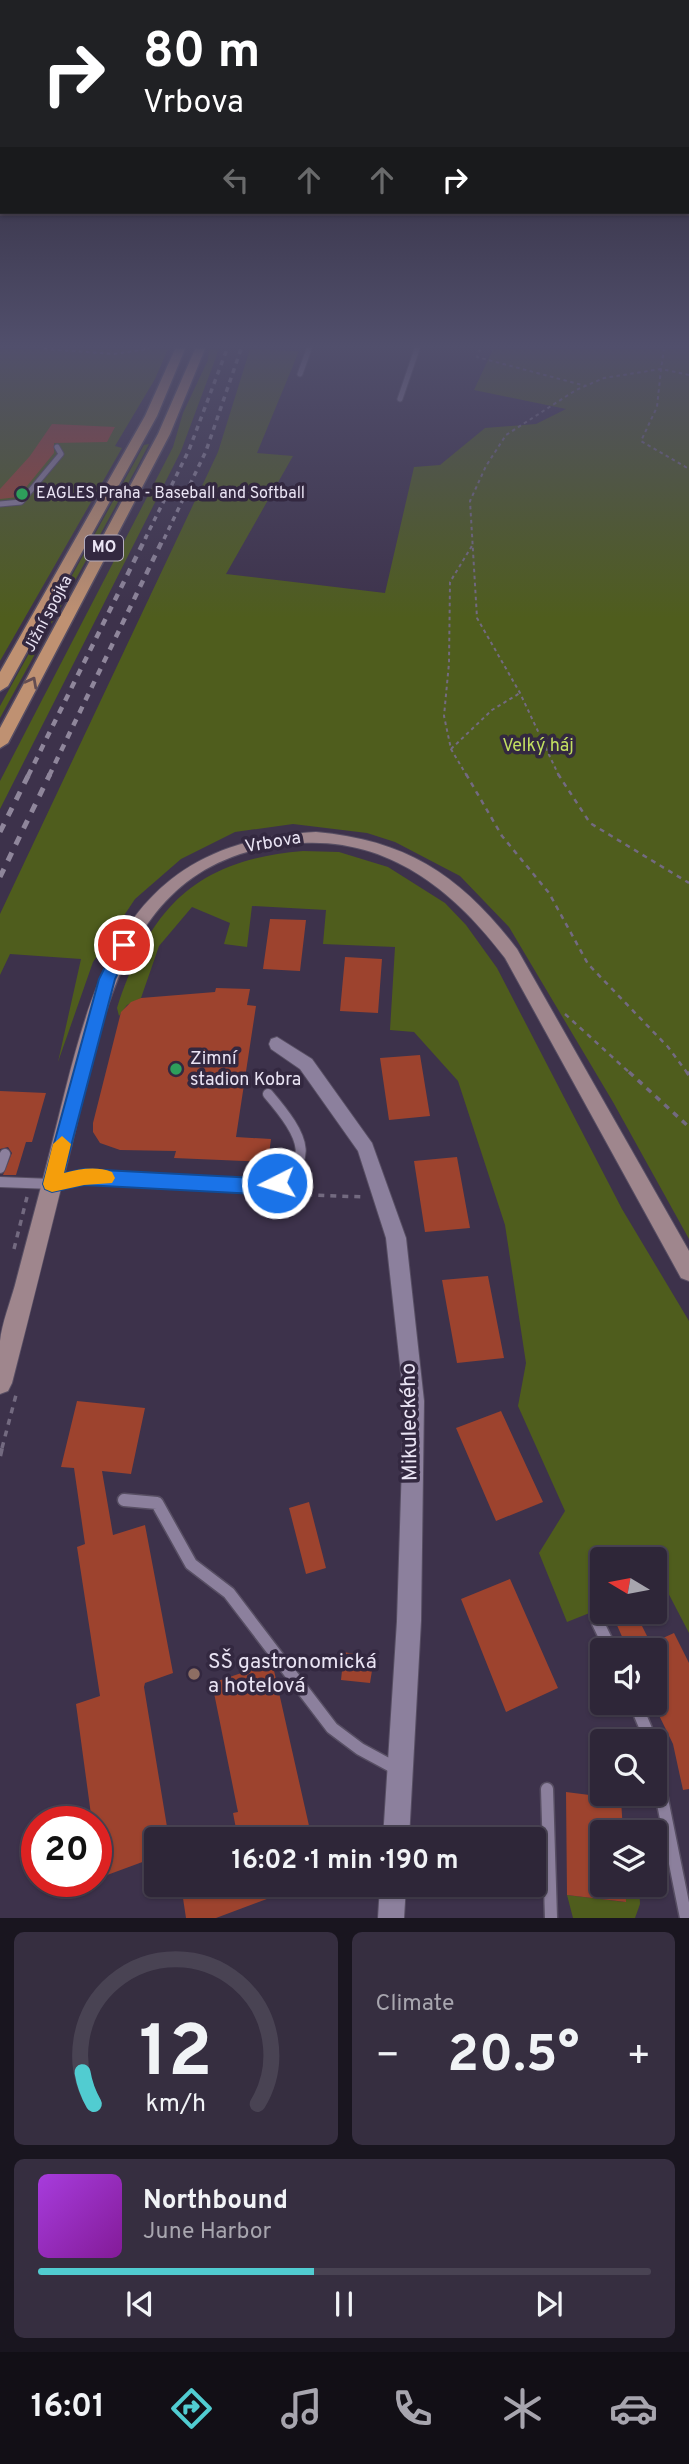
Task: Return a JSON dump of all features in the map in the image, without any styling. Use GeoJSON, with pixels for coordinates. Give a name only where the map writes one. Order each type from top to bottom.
{"type":"FeatureCollection","features":[{"type":"Feature","properties":{"kind":"highway","name":"Jižní spojka"},"geometry":{"type":"LineString","coordinates":[[0,686],[138,439]]}},
{"type":"Feature","properties":{"kind":"highway","name":"Jižní spojka"},"geometry":{"type":"LineString","coordinates":[[0,743],[162,439]]}},
{"type":"Feature","properties":{"kind":"main road","name":"Vrbova"},"geometry":{"type":"LineString","coordinates":[[0,1383],[107,979],[144,915],[167,889],[192,870],[225,853],[279,839],[329,837],[393,850],[424,866],[450,884],[490,924],[511,954],[689,1270]]}},
{"type":"Feature","properties":{"kind":"street","name":"Mikuleckého"},"geometry":{"type":"LineString","coordinates":[[277,1044],[306,1064],[366,1148],[396,1238],[414,1401],[409,1621],[397,1827]]}},
{"type":"Feature","properties":{"kind":"street"},"geometry":{"type":"LineString","coordinates":[[391,1918],[392,1897]]}},
{"type":"Feature","properties":{"kind":"lane"},"geometry":{"type":"LineString","coordinates":[[0,504],[21,502],[61,454],[57,447]]}},
{"type":"Feature","properties":{"kind":"lane"},"geometry":{"type":"LineString","coordinates":[[0,1182],[52,1184],[84,1177],[256,1186],[277,1183],[293,1170],[302,1153],[300,1138],[291,1120],[268,1094]]}},
{"type":"Feature","properties":{"kind":"lane"},"geometry":{"type":"LineString","coordinates":[[0,1168],[5,1154]]}},
{"type":"Feature","properties":{"kind":"lane"},"geometry":{"type":"LineString","coordinates":[[124,1500],[157,1503],[191,1564],[229,1593],[332,1728],[360,1749],[400,1771]]}},
{"type":"Feature","properties":{"kind":"lane"},"geometry":{"type":"LineString","coordinates":[[547,1789],[551,1918]]}},
{"type":"Feature","properties":{"kind":"lane"},"geometry":{"type":"LineString","coordinates":[[663,1806],[686,1918]]}},
{"type":"Feature","properties":{"kind":"path"},"geometry":{"type":"LineString","coordinates":[[504,439],[485,466],[470,501],[477,618],[520,693],[559,776],[590,823],[689,883]]}},
{"type":"Feature","properties":{"kind":"path"},"geometry":{"type":"LineString","coordinates":[[642,439],[641,441],[689,469]]}},
{"type":"Feature","properties":{"kind":"path"},"geometry":{"type":"LineString","coordinates":[[473,544],[450,582],[449,663],[444,716],[451,749],[502,836],[549,893],[588,964],[668,1047],[689,1075]]}},
{"type":"Feature","properties":{"kind":"path"},"geometry":{"type":"LineString","coordinates":[[451,749],[492,710],[520,693]]}},
{"type":"Feature","properties":{"kind":"path"},"geometry":{"type":"LineString","coordinates":[[559,1010],[589,1032],[689,1127]]}},
{"type":"Feature","properties":{"kind":"path"},"geometry":{"type":"LineString","coordinates":[[14,1249],[30,1183]]}},
{"type":"Feature","properties":{"kind":"path"},"geometry":{"type":"LineString","coordinates":[[277,1183],[288,1194],[383,1198]]}},
{"type":"Feature","properties":{"kind":"green space"},"geometry":{"type":"Polygon","coordinates":[[[0,439],[119,439],[115,446],[122,448],[0,661],[0,439]]]}},
{"type":"Feature","properties":{"kind":"green space"},"geometry":{"type":"Polygon","coordinates":[[[175,439],[186,439],[0,809],[0,781],[175,439]]]}},
{"type":"Feature","properties":{"kind":"green space","name":"Velký háj"},"geometry":{"type":"Polygon","coordinates":[[[222,439],[263,439],[257,453],[293,456],[226,574],[385,593],[414,467],[440,465],[472,439],[689,439],[689,1239],[613,1102],[509,927],[460,876],[395,842],[367,833],[293,824],[235,832],[181,859],[135,899],[93,962],[58,1062],[81,959],[10,954],[0,975],[0,914],[222,439]]]}},
{"type":"Feature","properties":{"kind":"green space"},"geometry":{"type":"Polygon","coordinates":[[[149,444],[0,718],[0,706],[144,445],[149,444]]]}},
{"type":"Feature","properties":{"kind":"green space"},"geometry":{"type":"Polygon","coordinates":[[[303,851],[339,852],[388,867],[445,903],[466,925],[497,968],[622,1209],[689,1321],[689,1633],[667,1591],[667,1547],[590,1547],[590,1613],[567,1622],[539,1553],[565,1511],[518,1406],[526,1363],[505,1225],[458,1081],[414,1032],[390,1030],[395,947],[323,944],[326,910],[252,906],[247,947],[224,944],[230,923],[192,907],[159,946],[141,998],[127,1005],[119,1016],[117,1008],[145,943],[162,917],[182,895],[205,878],[233,865],[265,856],[303,851]]]}},
{"type":"Feature","properties":{"kind":"green space"},"geometry":{"type":"Polygon","coordinates":[[[567,1895],[625,1902],[625,1897],[640,1897],[635,1918],[573,1918],[567,1895]]]}},
{"type":"Feature","properties":{"kind":"building"},"geometry":{"type":"Polygon","coordinates":[[[42,439],[109,439],[107,442],[54,443],[54,453],[18,497],[0,499],[0,489],[42,439]]]}},
{"type":"Feature","properties":{"kind":"building"},"geometry":{"type":"Polygon","coordinates":[[[270,919],[306,920],[300,971],[263,969],[270,919]]]}},
{"type":"Feature","properties":{"kind":"building"},"geometry":{"type":"Polygon","coordinates":[[[345,957],[382,959],[378,1013],[340,1011],[345,957]]]}},
{"type":"Feature","properties":{"kind":"building","name":"Zimní stadion Kobra"},"geometry":{"type":"Polygon","coordinates":[[[216,988],[250,989],[247,1005],[256,1006],[236,1137],[271,1139],[268,1162],[174,1158],[176,1151],[120,1150],[100,1143],[93,1132],[93,1123],[121,1012],[131,1002],[141,998],[215,992],[216,988]]]}},
{"type":"Feature","properties":{"kind":"building"},"geometry":{"type":"Polygon","coordinates":[[[420,1055],[430,1116],[389,1120],[380,1058],[420,1055]]]}},
{"type":"Feature","properties":{"kind":"building"},"geometry":{"type":"Polygon","coordinates":[[[0,1091],[46,1093],[32,1142],[26,1142],[16,1175],[3,1175],[12,1153],[8,1147],[0,1149],[0,1091]]]}},
{"type":"Feature","properties":{"kind":"building"},"geometry":{"type":"Polygon","coordinates":[[[457,1157],[470,1228],[425,1232],[414,1161],[457,1157]]]}},
{"type":"Feature","properties":{"kind":"building"},"geometry":{"type":"Polygon","coordinates":[[[488,1276],[504,1358],[457,1363],[442,1280],[488,1276]]]}},
{"type":"Feature","properties":{"kind":"building"},"geometry":{"type":"Polygon","coordinates":[[[77,1401],[145,1408],[131,1474],[102,1471],[113,1535],[145,1525],[173,1673],[145,1683],[144,1687],[167,1827],[144,1827],[144,1861],[112,1873],[112,1806],[90,1806],[76,1704],[100,1696],[77,1547],[85,1544],[74,1468],[61,1467],[77,1401]]]}},
{"type":"Feature","properties":{"kind":"building"},"geometry":{"type":"Polygon","coordinates":[[[501,1411],[543,1502],[496,1521],[456,1428],[501,1411]]]}},
{"type":"Feature","properties":{"kind":"building"},"geometry":{"type":"Polygon","coordinates":[[[309,1502],[326,1568],[306,1574],[289,1508],[309,1502]]]}},
{"type":"Feature","properties":{"kind":"building"},"geometry":{"type":"Polygon","coordinates":[[[510,1579],[558,1688],[506,1712],[461,1599],[510,1579]]]}},
{"type":"Feature","properties":{"kind":"building"},"geometry":{"type":"Polygon","coordinates":[[[616,1624],[641,1624],[648,1638],[623,1638],[616,1624]]]}},
{"type":"Feature","properties":{"kind":"building"},"geometry":{"type":"Polygon","coordinates":[[[674,1633],[689,1663],[689,1789],[683,1790],[673,1744],[659,1715],[667,1715],[667,1638],[663,1638],[674,1633]]]}},
{"type":"Feature","properties":{"kind":"building"},"geometry":{"type":"Polygon","coordinates":[[[344,1652],[374,1658],[370,1683],[341,1680],[344,1652]]]}},
{"type":"Feature","properties":{"kind":"building"},"geometry":{"type":"Polygon","coordinates":[[[271,1663],[309,1827],[236,1827],[233,1813],[238,1812],[212,1683],[271,1663]]]}},
{"type":"Feature","properties":{"kind":"building"},"geometry":{"type":"Polygon","coordinates":[[[566,1792],[590,1795],[590,1806],[621,1806],[622,1820],[590,1820],[590,1897],[626,1897],[626,1902],[567,1895],[566,1792]]]}},
{"type":"Feature","properties":{"kind":"building"},"geometry":{"type":"Polygon","coordinates":[[[183,1897],[272,1897],[216,1918],[186,1918],[183,1897]]]}},
{"type":"Feature","properties":{"kind":"railway"},"geometry":{"type":"LineString","coordinates":[[145,539],[193,439]]}},
{"type":"Feature","properties":{"kind":"railway"},"geometry":{"type":"LineString","coordinates":[[164,539],[210,439]]}},
{"type":"Feature","properties":{"kind":"railway"},"geometry":{"type":"LineString","coordinates":[[28,776],[146,537]]}},
{"type":"Feature","properties":{"kind":"railway"},"geometry":{"type":"LineString","coordinates":[[49,776],[164,537]]}},
{"type":"Feature","properties":{"kind":"railway"},"geometry":{"type":"LineString","coordinates":[[0,877],[50,774]]}},
{"type":"Feature","properties":{"kind":"railway"},"geometry":{"type":"LineString","coordinates":[[0,832],[28,776]]}},
{"type":"Feature","properties":{"kind":"slow traffic"},"geometry":{"type":"LineString","coordinates":[[62,1144],[52,1184],[84,1177],[106,1178]]}},
{"type":"Feature","properties":{"kind":"place","name":"EAGLES Praha - Baseball and Softball"},"geometry":{"type":"Point","coordinates":[22,494]}},
{"type":"Feature","properties":{"kind":"place","name":"Zimní stadion Kobra"},"geometry":{"type":"Point","coordinates":[176,1069]}},
{"type":"Feature","properties":{"kind":"place","name":"SŠ gastronomická a hotelová"},"geometry":{"type":"Point","coordinates":[194,1674]}},
{"type":"Feature","properties":{"kind":"route"},"geometry":{"type":"LineString","coordinates":[[124,945],[107,979],[87,1045],[52,1184],[84,1177],[256,1186],[277,1183]]}}]}
